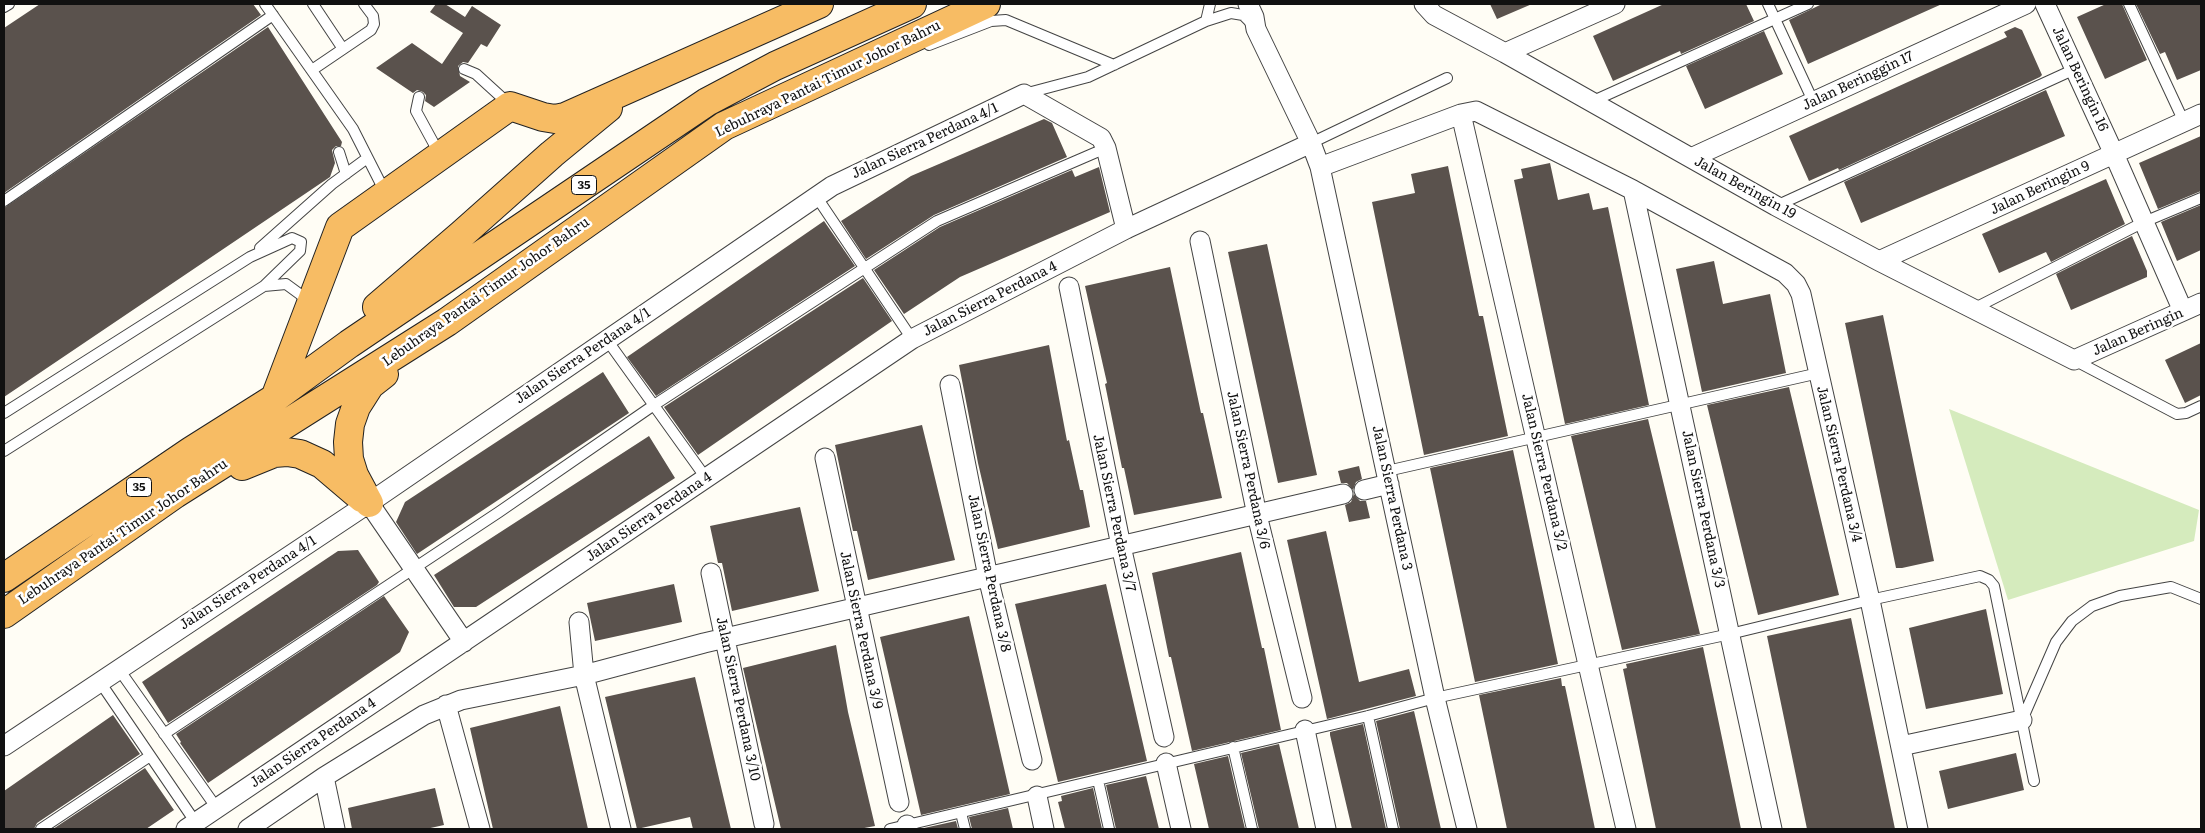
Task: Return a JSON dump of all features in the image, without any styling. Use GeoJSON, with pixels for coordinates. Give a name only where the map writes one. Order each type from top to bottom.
{"type":"FeatureCollection","features":[{"type":"Feature","properties":{"kind":"highway"},"geometry":{"type":"LineString","coordinates":[[276,398],[340,227],[510,106],[543,118],[560,118],[633,88],[819,4]]}},
{"type":"Feature","properties":{"kind":"highway","name":"Lebuhraya Pantai Timur Johor Bahru"},"geometry":{"type":"LineString","coordinates":[[4,578],[191,450],[276,398],[349,344],[707,102],[776,66],[912,4]]}},
{"type":"Feature","properties":{"kind":"highway","name":"Lebuhraya Pantai Timur Johor Bahru"},"geometry":{"type":"LineString","coordinates":[[4,614],[175,494],[447,322],[724,126],[986,4]]}},
{"type":"Feature","properties":{"kind":"highway"},"geometry":{"type":"LineString","coordinates":[[276,398],[552,154],[633,88]]}},
{"type":"Feature","properties":{"kind":"highway"},"geometry":{"type":"LineString","coordinates":[[369,503],[354,475],[349,459],[350,424],[356,407],[370,385],[447,322]]}},
{"type":"Feature","properties":{"kind":"highway"},"geometry":{"type":"LineString","coordinates":[[175,494],[266,456],[288,452],[300,454],[322,464],[369,503]]}},
{"type":"Feature","properties":{"kind":"street","name":"Jalan Sierra Perdana 3"},"geometry":{"type":"LineString","coordinates":[[1248,4],[1254,17],[1256,29],[1311,143],[1320,166],[1435,698],[1467,829]]}},
{"type":"Feature","properties":{"kind":"street","name":"Jalan Beringin 19"},"geometry":{"type":"LineString","coordinates":[[1424,4],[1434,15],[1776,206],[1879,262],[2074,360]]}},
{"type":"Feature","properties":{"kind":"street"},"geometry":{"type":"LineString","coordinates":[[1505,53],[1615,4]]}},
{"type":"Feature","properties":{"kind":"street","name":"Jalan Beringgin 17"},"geometry":{"type":"LineString","coordinates":[[1691,158],[2026,4]]}},
{"type":"Feature","properties":{"kind":"street","name":"Jalan Beringin 16"},"geometry":{"type":"LineString","coordinates":[[2045,4],[2183,311]]}},
{"type":"Feature","properties":{"kind":"street"},"geometry":{"type":"LineString","coordinates":[[1024,94],[1098,134],[1106,148],[1126,228]]}},
{"type":"Feature","properties":{"kind":"street","name":"Jalan Sierra Perdana 4/1"},"geometry":{"type":"LineString","coordinates":[[4,746],[118,668],[369,503],[816,196],[853,174],[1024,94]]}},
{"type":"Feature","properties":{"kind":"street","name":"Jalan Sierra Perdana 3/4"},"geometry":{"type":"LineString","coordinates":[[1461,114],[1476,111],[1487,115],[1633,190],[1785,273],[1796,284],[1801,294],[1870,600],[1918,829]]}},
{"type":"Feature","properties":{"kind":"street"},"geometry":{"type":"LineString","coordinates":[[1320,166],[1461,114]]}},
{"type":"Feature","properties":{"kind":"street","name":"Jalan Sierra Perdana 3/2"},"geometry":{"type":"LineString","coordinates":[[1461,114],[1626,829]]}},
{"type":"Feature","properties":{"kind":"street","name":"Jalan Beringin 9"},"geometry":{"type":"LineString","coordinates":[[1879,262],[2201,114]]}},
{"type":"Feature","properties":{"kind":"street","name":"Jalan Sierra Perdana 4"},"geometry":{"type":"LineString","coordinates":[[191,826],[912,339],[1126,228],[1311,143]]}},
{"type":"Feature","properties":{"kind":"street","name":"Jalan Sierra Perdana 3/3"},"geometry":{"type":"LineString","coordinates":[[1633,190],[1772,829]]}},
{"type":"Feature","properties":{"kind":"street","name":"Jalan Sierra Perdana 3/6"},"geometry":{"type":"LineString","coordinates":[[1200,241],[1256,515],[1302,698]]}},
{"type":"Feature","properties":{"kind":"street","name":"Jalan Sierra Perdana 3/7"},"geometry":{"type":"LineString","coordinates":[[1069,288],[1121,546],[1164,737]]}},
{"type":"Feature","properties":{"kind":"street","name":"Jalan Beringin"},"geometry":{"type":"LineString","coordinates":[[2074,360],[2201,303]]}},
{"type":"Feature","properties":{"kind":"street","name":"Jalan Sierra Perdana 3/8"},"geometry":{"type":"LineString","coordinates":[[950,385],[988,577],[1032,760]]}},
{"type":"Feature","properties":{"kind":"street","name":"Jalan Sierra Perdana 3/9"},"geometry":{"type":"LineString","coordinates":[[825,458],[899,802]]}},
{"type":"Feature","properties":{"kind":"street"},"geometry":{"type":"LineString","coordinates":[[1364,490],[1388,477]]}},
{"type":"Feature","properties":{"kind":"street"},"geometry":{"type":"LineString","coordinates":[[248,829],[424,715],[461,700],[584,675],[725,638],[1343,494]]}},
{"type":"Feature","properties":{"kind":"street"},"geometry":{"type":"LineString","coordinates":[[369,503],[464,642]]}},
{"type":"Feature","properties":{"kind":"street","name":"Jalan Sierra Perdana 3/10"},"geometry":{"type":"LineString","coordinates":[[711,573],[764,824]]}},
{"type":"Feature","properties":{"kind":"street"},"geometry":{"type":"LineString","coordinates":[[579,622],[584,675],[621,829]]}},
{"type":"Feature","properties":{"kind":"street"},"geometry":{"type":"LineString","coordinates":[[446,705],[480,829]]}},
{"type":"Feature","properties":{"kind":"street"},"geometry":{"type":"LineString","coordinates":[[1901,746],[2022,720]]}},
{"type":"Feature","properties":{"kind":"street"},"geometry":{"type":"LineString","coordinates":[[1305,730],[1326,829]]}},
{"type":"Feature","properties":{"kind":"street"},"geometry":{"type":"LineString","coordinates":[[1166,763],[1181,829]]}},
{"type":"Feature","properties":{"kind":"street"},"geometry":{"type":"LineString","coordinates":[[324,778],[336,829]]}},
{"type":"Feature","properties":{"kind":"street"},"geometry":{"type":"LineString","coordinates":[[1037,796],[1044,829]]}},
{"type":"Feature","properties":{"kind":"lane"},"geometry":{"type":"LineString","coordinates":[[4,7],[9,4]]}},
{"type":"Feature","properties":{"kind":"lane"},"geometry":{"type":"LineString","coordinates":[[265,4],[353,129],[366,159],[386,194]]}},
{"type":"Feature","properties":{"kind":"lane"},"geometry":{"type":"LineString","coordinates":[[313,4],[343,49]]}},
{"type":"Feature","properties":{"kind":"lane"},"geometry":{"type":"LineString","coordinates":[[312,70],[371,30],[374,24],[373,16],[364,4]]}},
{"type":"Feature","properties":{"kind":"lane"},"geometry":{"type":"LineString","coordinates":[[1206,22],[1210,4]]}},
{"type":"Feature","properties":{"kind":"lane"},"geometry":{"type":"LineString","coordinates":[[1768,4],[1814,101]]}},
{"type":"Feature","properties":{"kind":"lane"},"geometry":{"type":"LineString","coordinates":[[1591,102],[1808,4]]}},
{"type":"Feature","properties":{"kind":"lane"},"geometry":{"type":"LineString","coordinates":[[2129,4],[2184,122]]}},
{"type":"Feature","properties":{"kind":"lane"},"geometry":{"type":"LineString","coordinates":[[1024,94],[1088,77],[1206,22],[1231,13],[1247,18],[1256,29]]}},
{"type":"Feature","properties":{"kind":"lane"},"geometry":{"type":"LineString","coordinates":[[4,201],[273,16]]}},
{"type":"Feature","properties":{"kind":"lane"},"geometry":{"type":"LineString","coordinates":[[880,53],[917,49],[991,21],[1006,20],[1114,65]]}},
{"type":"Feature","properties":{"kind":"lane"},"geometry":{"type":"LineString","coordinates":[[464,69],[476,74],[510,106]]}},
{"type":"Feature","properties":{"kind":"lane"},"geometry":{"type":"LineString","coordinates":[[1776,206],[2075,69]]}},
{"type":"Feature","properties":{"kind":"lane"},"geometry":{"type":"LineString","coordinates":[[1311,143],[1447,78]]}},
{"type":"Feature","properties":{"kind":"lane"},"geometry":{"type":"LineString","coordinates":[[419,97],[416,111],[440,156]]}},
{"type":"Feature","properties":{"kind":"lane"},"geometry":{"type":"LineString","coordinates":[[164,734],[654,405],[937,221],[1106,148]]}},
{"type":"Feature","properties":{"kind":"lane"},"geometry":{"type":"LineString","coordinates":[[339,152],[346,174]]}},
{"type":"Feature","properties":{"kind":"lane"},"geometry":{"type":"LineString","coordinates":[[250,257],[366,159]]}},
{"type":"Feature","properties":{"kind":"lane"},"geometry":{"type":"LineString","coordinates":[[816,196],[912,339]]}},
{"type":"Feature","properties":{"kind":"lane"},"geometry":{"type":"LineString","coordinates":[[1973,309],[2144,222],[2201,198]]}},
{"type":"Feature","properties":{"kind":"lane"},"geometry":{"type":"LineString","coordinates":[[4,413],[250,257],[292,238],[301,242],[300,251],[264,286],[4,451]]}},
{"type":"Feature","properties":{"kind":"lane"},"geometry":{"type":"LineString","coordinates":[[264,286],[286,284],[301,295],[309,308]]}},
{"type":"Feature","properties":{"kind":"lane"},"geometry":{"type":"LineString","coordinates":[[607,340],[706,478]]}},
{"type":"Feature","properties":{"kind":"lane"},"geometry":{"type":"LineString","coordinates":[[2074,360],[2177,414],[2201,406]]}},
{"type":"Feature","properties":{"kind":"lane"},"geometry":{"type":"LineString","coordinates":[[1388,477],[1536,437],[1819,373]]}},
{"type":"Feature","properties":{"kind":"lane"},"geometry":{"type":"LineString","coordinates":[[902,828],[1166,763],[1368,716],[1435,698],[1730,634],[1980,576],[1989,580],[1994,586],[2034,781]]}},
{"type":"Feature","properties":{"kind":"lane"},"geometry":{"type":"LineString","coordinates":[[2022,720],[2056,642],[2072,621],[2092,606],[2120,596],[2171,587],[2201,599]]}},
{"type":"Feature","properties":{"kind":"lane"},"geometry":{"type":"LineString","coordinates":[[118,668],[216,808]]}},
{"type":"Feature","properties":{"kind":"lane"},"geometry":{"type":"LineString","coordinates":[[100,682],[150,756],[191,826]]}},
{"type":"Feature","properties":{"kind":"lane"},"geometry":{"type":"LineString","coordinates":[[1368,716],[1393,829]]}},
{"type":"Feature","properties":{"kind":"lane"},"geometry":{"type":"LineString","coordinates":[[1233,747],[1252,829]]}},
{"type":"Feature","properties":{"kind":"lane"},"geometry":{"type":"LineString","coordinates":[[41,829],[150,756]]}},
{"type":"Feature","properties":{"kind":"lane"},"geometry":{"type":"LineString","coordinates":[[1098,780],[1109,829]]}},
{"type":"Feature","properties":{"kind":"lane"},"geometry":{"type":"LineString","coordinates":[[962,813],[966,829]]}},
{"type":"Feature","properties":{"kind":"green space"},"geometry":{"type":"Polygon","coordinates":[[[1949,409],[2199,510],[2194,541],[2008,600],[1949,409]]]}},
{"type":"Feature","properties":{"kind":"building"},"geometry":{"type":"Polygon","coordinates":[[[40,4],[253,4],[261,15],[4,193],[4,28],[40,4]]]}},
{"type":"Feature","properties":{"kind":"building"},"geometry":{"type":"Polygon","coordinates":[[[436,4],[445,4],[465,17],[472,6],[501,25],[487,47],[481,44],[468,63],[463,62],[458,66],[460,76],[470,82],[434,107],[425,101],[426,95],[423,92],[417,90],[413,93],[376,68],[412,43],[442,64],[463,33],[430,12],[436,4]]]}},
{"type":"Feature","properties":{"kind":"building"},"geometry":{"type":"Polygon","coordinates":[[[1490,4],[1532,4],[1497,19],[1490,4]]]}},
{"type":"Feature","properties":{"kind":"building"},"geometry":{"type":"Polygon","coordinates":[[[1664,4],[1746,4],[1754,21],[1681,54],[1680,51],[1613,81],[1593,36],[1664,4]]]}},
{"type":"Feature","properties":{"kind":"building"},"geometry":{"type":"Polygon","coordinates":[[[1822,4],[1942,4],[1808,64],[1789,20],[1822,4]]]}},
{"type":"Feature","properties":{"kind":"building"},"geometry":{"type":"Polygon","coordinates":[[[2106,4],[2122,4],[2147,60],[2105,79],[2077,17],[2106,4]]]}},
{"type":"Feature","properties":{"kind":"building"},"geometry":{"type":"Polygon","coordinates":[[[2136,4],[2201,4],[2201,70],[2177,80],[2165,52],[2160,54],[2136,4]]]}},
{"type":"Feature","properties":{"kind":"building"},"geometry":{"type":"Polygon","coordinates":[[[268,27],[342,142],[341,146],[336,146],[332,150],[335,163],[330,177],[4,397],[4,208],[268,27]]]}},
{"type":"Feature","properties":{"kind":"building"},"geometry":{"type":"Polygon","coordinates":[[[2015,27],[2022,30],[2042,75],[2040,77],[1839,170],[1838,168],[1809,181],[1789,136],[2007,37],[2004,32],[2015,27]]]}},
{"type":"Feature","properties":{"kind":"building"},"geometry":{"type":"Polygon","coordinates":[[[1764,31],[1783,74],[1705,109],[1686,66],[1764,31]]]}},
{"type":"Feature","properties":{"kind":"building"},"geometry":{"type":"Polygon","coordinates":[[[2046,90],[2065,136],[1861,223],[1844,182],[2046,90]]]}},
{"type":"Feature","properties":{"kind":"building"},"geometry":{"type":"Polygon","coordinates":[[[1044,119],[1052,123],[1067,157],[934,215],[866,259],[841,221],[911,176],[1044,119]]]}},
{"type":"Feature","properties":{"kind":"building"},"geometry":{"type":"Polygon","coordinates":[[[2201,136],[2201,191],[2158,209],[2139,163],[2201,136]]]}},
{"type":"Feature","properties":{"kind":"building"},"geometry":{"type":"Polygon","coordinates":[[[1550,163],[1558,200],[1589,193],[1593,210],[1608,207],[1649,405],[1565,424],[1514,180],[1523,178],[1521,169],[1550,163]]]}},
{"type":"Feature","properties":{"kind":"building"},"geometry":{"type":"Polygon","coordinates":[[[1448,166],[1479,316],[1483,316],[1508,436],[1424,455],[1372,202],[1415,193],[1411,174],[1448,166]]]}},
{"type":"Feature","properties":{"kind":"building"},"geometry":{"type":"Polygon","coordinates":[[[1099,167],[1110,212],[960,277],[904,314],[874,270],[940,227],[1072,170],[1075,177],[1099,167]]]}},
{"type":"Feature","properties":{"kind":"building"},"geometry":{"type":"Polygon","coordinates":[[[2106,179],[2125,224],[2051,262],[2046,252],[1999,273],[1982,234],[2106,179]]]}},
{"type":"Feature","properties":{"kind":"building"},"geometry":{"type":"Polygon","coordinates":[[[2201,205],[2201,250],[2177,261],[2161,222],[2201,205]]]}},
{"type":"Feature","properties":{"kind":"building"},"geometry":{"type":"Polygon","coordinates":[[[824,221],[855,266],[656,396],[627,357],[824,221]]]}},
{"type":"Feature","properties":{"kind":"building"},"geometry":{"type":"Polygon","coordinates":[[[2132,236],[2147,271],[2147,277],[2071,310],[2056,274],[2132,236]]]}},
{"type":"Feature","properties":{"kind":"building"},"geometry":{"type":"Polygon","coordinates":[[[1267,244],[1317,475],[1278,483],[1228,252],[1267,244]]]}},
{"type":"Feature","properties":{"kind":"building"},"geometry":{"type":"Polygon","coordinates":[[[1714,261],[1723,304],[1770,294],[1786,373],[1702,392],[1676,269],[1714,261]]]}},
{"type":"Feature","properties":{"kind":"building"},"geometry":{"type":"Polygon","coordinates":[[[1170,267],[1201,413],[1203,413],[1222,498],[1134,515],[1124,468],[1122,468],[1105,384],[1107,383],[1085,286],[1170,267]]]}},
{"type":"Feature","properties":{"kind":"building"},"geometry":{"type":"Polygon","coordinates":[[[863,278],[892,321],[698,455],[664,407],[863,278]]]}},
{"type":"Feature","properties":{"kind":"building"},"geometry":{"type":"Polygon","coordinates":[[[1883,315],[1934,561],[1902,568],[1896,568],[1845,323],[1883,315]]]}},
{"type":"Feature","properties":{"kind":"building"},"geometry":{"type":"Polygon","coordinates":[[[2201,343],[2201,395],[2185,403],[2165,360],[2201,343]]]}},
{"type":"Feature","properties":{"kind":"building"},"geometry":{"type":"Polygon","coordinates":[[[1049,345],[1067,441],[1069,440],[1080,490],[1083,490],[1090,527],[998,549],[978,463],[959,365],[1049,345]]]}},
{"type":"Feature","properties":{"kind":"building"},"geometry":{"type":"Polygon","coordinates":[[[603,372],[629,413],[417,554],[396,522],[405,502],[603,372]]]}},
{"type":"Feature","properties":{"kind":"building"},"geometry":{"type":"Polygon","coordinates":[[[1789,387],[1839,595],[1758,615],[1707,405],[1789,387]]]}},
{"type":"Feature","properties":{"kind":"building"},"geometry":{"type":"Polygon","coordinates":[[[1648,419],[1700,634],[1622,650],[1571,436],[1648,419]]]}},
{"type":"Feature","properties":{"kind":"building"},"geometry":{"type":"Polygon","coordinates":[[[922,425],[955,560],[868,580],[857,531],[853,531],[835,445],[922,425]]]}},
{"type":"Feature","properties":{"kind":"building"},"geometry":{"type":"Polygon","coordinates":[[[649,436],[675,478],[476,607],[454,607],[434,575],[649,436]]]}},
{"type":"Feature","properties":{"kind":"building"},"geometry":{"type":"Polygon","coordinates":[[[1513,450],[1558,664],[1475,682],[1430,468],[1513,450]]]}},
{"type":"Feature","properties":{"kind":"building"},"geometry":{"type":"Polygon","coordinates":[[[1359,466],[1362,479],[1356,482],[1353,490],[1347,483],[1341,483],[1338,471],[1359,466]]]}},
{"type":"Feature","properties":{"kind":"building"},"geometry":{"type":"Polygon","coordinates":[[[1354,494],[1360,501],[1366,501],[1370,518],[1349,522],[1345,505],[1351,502],[1354,494]]]}},
{"type":"Feature","properties":{"kind":"building"},"geometry":{"type":"Polygon","coordinates":[[[800,507],[819,591],[732,611],[722,563],[718,563],[710,526],[800,507]]]}},
{"type":"Feature","properties":{"kind":"building"},"geometry":{"type":"Polygon","coordinates":[[[1326,531],[1359,682],[1409,669],[1416,696],[1327,719],[1287,540],[1326,531]]]}},
{"type":"Feature","properties":{"kind":"building"},"geometry":{"type":"Polygon","coordinates":[[[358,550],[379,582],[377,585],[168,723],[142,682],[338,551],[358,550]]]}},
{"type":"Feature","properties":{"kind":"building"},"geometry":{"type":"Polygon","coordinates":[[[1241,552],[1281,730],[1192,751],[1171,657],[1169,657],[1152,573],[1241,552]]]}},
{"type":"Feature","properties":{"kind":"building"},"geometry":{"type":"Polygon","coordinates":[[[674,584],[682,622],[595,641],[587,603],[674,584]]]}},
{"type":"Feature","properties":{"kind":"building"},"geometry":{"type":"Polygon","coordinates":[[[1106,584],[1147,761],[1058,782],[1015,604],[1106,584]]]}},
{"type":"Feature","properties":{"kind":"building"},"geometry":{"type":"Polygon","coordinates":[[[384,596],[409,632],[400,652],[208,783],[180,743],[176,734],[384,596]]]}},
{"type":"Feature","properties":{"kind":"building"},"geometry":{"type":"Polygon","coordinates":[[[1986,609],[2003,694],[1926,709],[1909,628],[1986,609]]]}},
{"type":"Feature","properties":{"kind":"building"},"geometry":{"type":"Polygon","coordinates":[[[969,616],[1010,794],[921,815],[880,637],[969,616]]]}},
{"type":"Feature","properties":{"kind":"building"},"geometry":{"type":"Polygon","coordinates":[[[1851,618],[1895,829],[1807,829],[1767,636],[1851,618]]]}},
{"type":"Feature","properties":{"kind":"building"},"geometry":{"type":"Polygon","coordinates":[[[836,645],[848,712],[875,826],[859,829],[781,829],[743,668],[836,645]]]}},
{"type":"Feature","properties":{"kind":"building"},"geometry":{"type":"Polygon","coordinates":[[[1703,647],[1741,829],[1656,829],[1623,669],[1627,668],[1626,664],[1703,647]]]}},
{"type":"Feature","properties":{"kind":"building"},"geometry":{"type":"Polygon","coordinates":[[[695,677],[731,829],[693,829],[690,817],[637,829],[605,697],[695,677]]]}},
{"type":"Feature","properties":{"kind":"building"},"geometry":{"type":"Polygon","coordinates":[[[1561,678],[1562,686],[1565,686],[1595,829],[1507,829],[1479,695],[1561,678]]]}},
{"type":"Feature","properties":{"kind":"building"},"geometry":{"type":"Polygon","coordinates":[[[560,706],[588,829],[493,829],[470,728],[560,706]]]}},
{"type":"Feature","properties":{"kind":"building"},"geometry":{"type":"Polygon","coordinates":[[[1414,711],[1441,829],[1400,829],[1376,721],[1414,711]]]}},
{"type":"Feature","properties":{"kind":"building"},"geometry":{"type":"Polygon","coordinates":[[[113,715],[140,754],[37,823],[34,829],[4,829],[4,791],[113,715]]]}},
{"type":"Feature","properties":{"kind":"building"},"geometry":{"type":"Polygon","coordinates":[[[1363,724],[1386,829],[1352,829],[1330,735],[1330,732],[1363,724]]]}},
{"type":"Feature","properties":{"kind":"building"},"geometry":{"type":"Polygon","coordinates":[[[1279,744],[1299,829],[1259,829],[1241,753],[1279,744]]]}},
{"type":"Feature","properties":{"kind":"building"},"geometry":{"type":"Polygon","coordinates":[[[2016,753],[2024,790],[1948,809],[1939,771],[2016,753]]]}},
{"type":"Feature","properties":{"kind":"building"},"geometry":{"type":"Polygon","coordinates":[[[1228,756],[1245,829],[1209,829],[1194,764],[1228,756]]]}},
{"type":"Feature","properties":{"kind":"building"},"geometry":{"type":"Polygon","coordinates":[[[145,768],[174,810],[146,829],[53,829],[145,768]]]}},
{"type":"Feature","properties":{"kind":"building"},"geometry":{"type":"Polygon","coordinates":[[[1146,776],[1159,829],[1116,829],[1106,785],[1146,776]]]}},
{"type":"Feature","properties":{"kind":"building"},"geometry":{"type":"Polygon","coordinates":[[[435,788],[444,825],[426,829],[352,829],[348,808],[435,788]]]}},
{"type":"Feature","properties":{"kind":"building"},"geometry":{"type":"Polygon","coordinates":[[[1093,788],[1102,829],[1065,829],[1058,802],[1062,801],[1061,796],[1093,788]]]}},
{"type":"Feature","properties":{"kind":"building"},"geometry":{"type":"Polygon","coordinates":[[[1008,808],[1013,829],[972,829],[969,817],[1008,808]]]}},
{"type":"Feature","properties":{"kind":"building"},"geometry":{"type":"Polygon","coordinates":[[[956,821],[958,829],[924,829],[924,828],[956,821]]]}}]}
